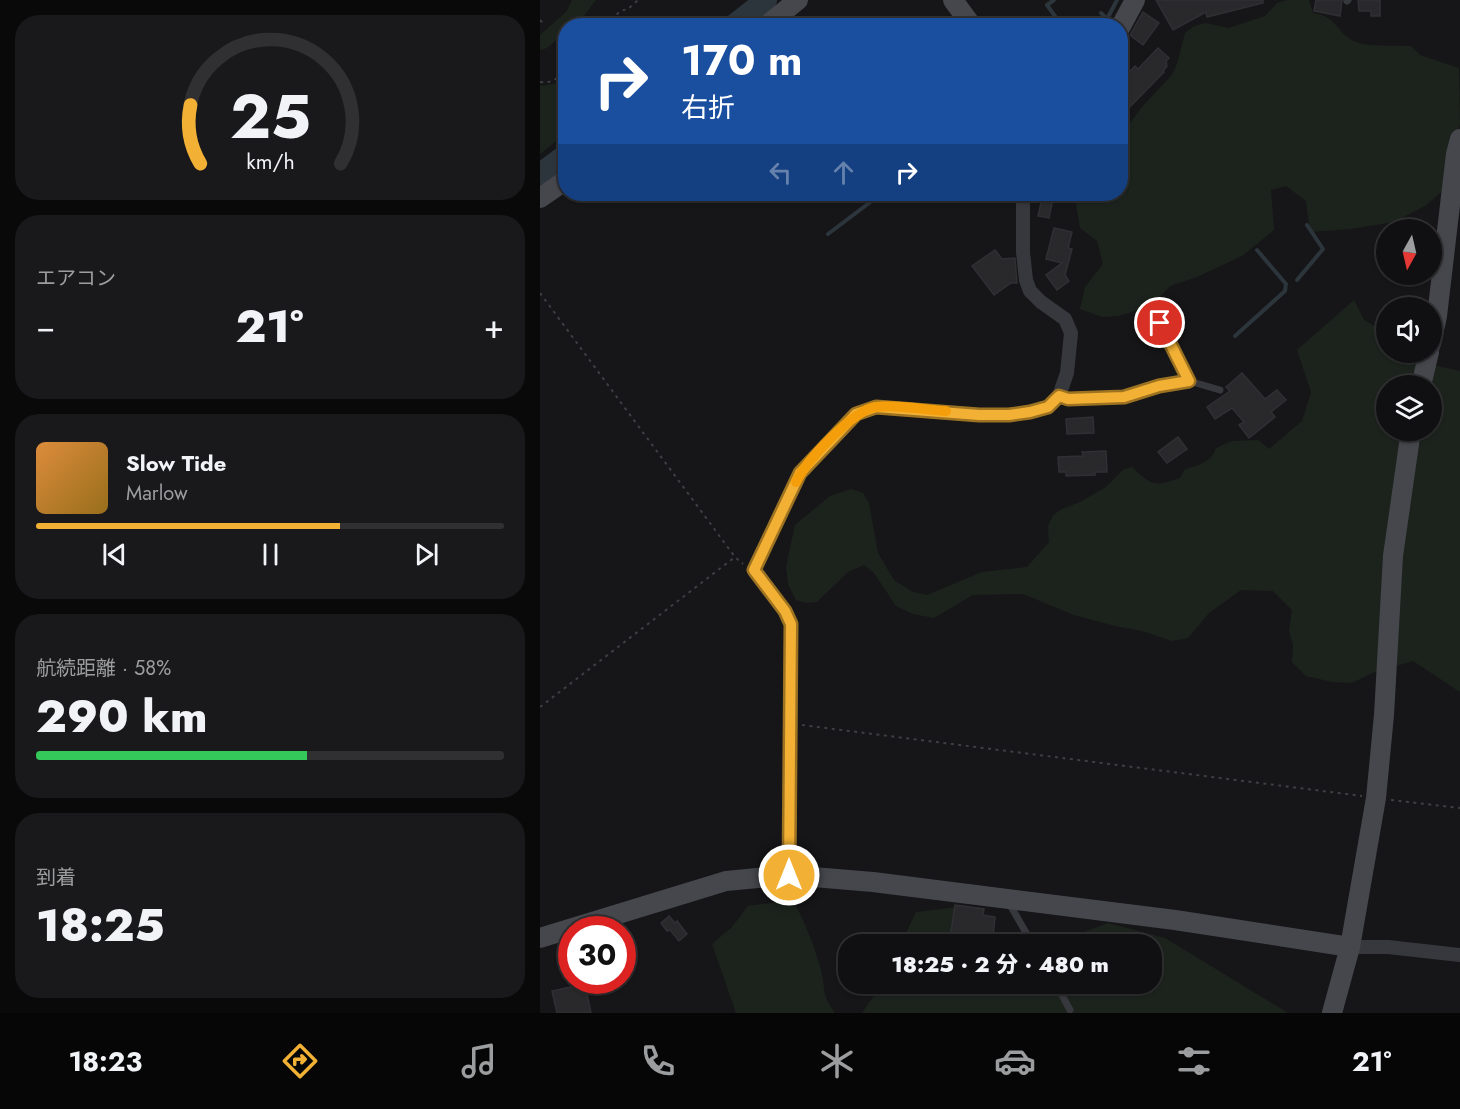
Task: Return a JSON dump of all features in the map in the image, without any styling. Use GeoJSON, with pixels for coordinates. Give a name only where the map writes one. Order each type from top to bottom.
{"type":"FeatureCollection","features":[{"type":"Feature","properties":{"kind":"street"},"geometry":{"type":"LineString","coordinates":[[776,18],[798,0]]}},
{"type":"Feature","properties":{"kind":"street"},"geometry":{"type":"LineString","coordinates":[[953,0],[966,18]]}},
{"type":"Feature","properties":{"kind":"street"},"geometry":{"type":"LineString","coordinates":[[1125,18],[1135,0]]}},
{"type":"Feature","properties":{"kind":"street"},"geometry":{"type":"LineString","coordinates":[[1439,297],[1456,154],[1460,139]]}},
{"type":"Feature","properties":{"kind":"street"},"geometry":{"type":"LineString","coordinates":[[540,198],[558,186]]}},
{"type":"Feature","properties":{"kind":"street"},"geometry":{"type":"LineString","coordinates":[[789,875],[791,624],[785,611],[754,570],[800,473],[856,414],[876,407],[979,415],[1009,415],[1048,407],[1059,396],[1066,373],[1071,333],[1065,319],[1030,291],[1026,280],[1023,252],[1023,201]]}},
{"type":"Feature","properties":{"kind":"street"},"geometry":{"type":"LineString","coordinates":[[1332,1013],[1350,947],[1376,798],[1384,715],[1393,556],[1409,441]]}},
{"type":"Feature","properties":{"kind":"street"},"geometry":{"type":"LineString","coordinates":[[540,938],[726,881],[789,875],[873,882],[1175,920],[1350,947],[1388,947],[1460,955]]}},
{"type":"Feature","properties":{"kind":"lane"},"geometry":{"type":"LineString","coordinates":[[1160,323],[1189,381]]}},
{"type":"Feature","properties":{"kind":"lane"},"geometry":{"type":"LineString","coordinates":[[1059,396],[1068,399],[1124,397],[1159,386],[1189,381],[1220,390]]}},
{"type":"Feature","properties":{"kind":"lane"},"geometry":{"type":"LineString","coordinates":[[1008,900],[1027,934]]}},
{"type":"Feature","properties":{"kind":"lane"},"geometry":{"type":"LineString","coordinates":[[1061,994],[1070,1010]]}},
{"type":"Feature","properties":{"kind":"path"},"geometry":{"type":"LineString","coordinates":[[614,18],[620,10],[628,9],[638,0]]}},
{"type":"Feature","properties":{"kind":"path"},"geometry":{"type":"LineString","coordinates":[[540,20],[544,24]]}},
{"type":"Feature","properties":{"kind":"path"},"geometry":{"type":"LineString","coordinates":[[540,82],[545,83],[558,77]]}},
{"type":"Feature","properties":{"kind":"path"},"geometry":{"type":"LineString","coordinates":[[540,293],[735,557],[754,570]]}},
{"type":"Feature","properties":{"kind":"path"},"geometry":{"type":"LineString","coordinates":[[540,707],[735,557]]}},
{"type":"Feature","properties":{"kind":"path"},"geometry":{"type":"LineString","coordinates":[[790,723],[1460,808]]}},
{"type":"Feature","properties":{"kind":"shaded area"},"geometry":{"type":"Polygon","coordinates":[[[572,0],[596,0],[582,18],[559,18],[566,12],[572,0]]]}},
{"type":"Feature","properties":{"kind":"shaded area"},"geometry":{"type":"Polygon","coordinates":[[[1287,0],[1309,0],[1313,13],[1328,18],[1352,40],[1364,44],[1411,46],[1420,55],[1459,68],[1460,124],[1444,190],[1425,206],[1400,219],[1376,219],[1376,225],[1310,232],[1306,201],[1286,186],[1271,190],[1274,230],[1242,256],[1197,277],[1170,286],[1159,298],[1141,309],[1119,316],[1102,317],[1080,309],[1085,287],[1103,264],[1097,241],[1080,228],[1076,204],[1078,201],[1128,201],[1128,126],[1171,76],[1177,64],[1185,33],[1194,26],[1206,23],[1228,28],[1265,16],[1277,3],[1287,0]]]}},
{"type":"Feature","properties":{"kind":"shaded area"},"geometry":{"type":"Polygon","coordinates":[[[558,19],[558,39],[547,48],[540,50],[540,35],[558,19]]]}},
{"type":"Feature","properties":{"kind":"shaded area"},"geometry":{"type":"Polygon","coordinates":[[[558,81],[558,140],[540,154],[540,86],[558,81]]]}},
{"type":"Feature","properties":{"kind":"shaded area"},"geometry":{"type":"Polygon","coordinates":[[[1354,300],[1364,320],[1376,327],[1376,363],[1424,363],[1460,371],[1460,692],[1413,661],[1372,673],[1352,683],[1332,682],[1306,676],[1292,662],[1293,646],[1289,630],[1292,610],[1273,591],[1241,590],[1209,613],[1188,638],[1172,641],[1142,631],[1074,615],[1023,594],[973,595],[934,618],[913,614],[896,606],[874,573],[864,565],[848,572],[817,602],[806,603],[796,600],[788,584],[786,567],[795,525],[830,496],[851,489],[863,493],[869,503],[878,553],[894,580],[913,592],[927,595],[982,572],[1027,567],[1049,542],[1048,526],[1053,515],[1106,487],[1123,470],[1132,467],[1149,481],[1164,483],[1180,478],[1185,469],[1204,463],[1216,448],[1232,441],[1258,440],[1269,449],[1302,421],[1311,392],[1297,350],[1354,300]]]}},
{"type":"Feature","properties":{"kind":"shaded area"},"geometry":{"type":"Polygon","coordinates":[[[793,900],[812,943],[821,970],[826,996],[835,1013],[736,1013],[712,944],[732,927],[748,906],[793,900]]]}},
{"type":"Feature","properties":{"kind":"shaded area"},"geometry":{"type":"Polygon","coordinates":[[[958,907],[983,934],[905,934],[916,912],[958,907]]]}},
{"type":"Feature","properties":{"kind":"shaded area"},"geometry":{"type":"Polygon","coordinates":[[[1108,923],[1150,934],[1079,934],[1108,923]]]}},
{"type":"Feature","properties":{"kind":"shaded area"},"geometry":{"type":"Polygon","coordinates":[[[1162,937],[1288,1013],[862,1013],[875,994],[1162,994],[1162,937]]]}},
{"type":"Feature","properties":{"kind":"building"},"geometry":{"type":"Polygon","coordinates":[[[1156,0],[1263,0],[1263,3],[1207,17],[1206,12],[1173,30],[1156,0]]]}},
{"type":"Feature","properties":{"kind":"building"},"geometry":{"type":"Polygon","coordinates":[[[1316,0],[1342,0],[1340,16],[1314,11],[1316,0]]]}},
{"type":"Feature","properties":{"kind":"building"},"geometry":{"type":"Polygon","coordinates":[[[1358,0],[1380,0],[1380,16],[1371,16],[1371,11],[1359,11],[1358,0]]]}},
{"type":"Feature","properties":{"kind":"building"},"geometry":{"type":"Polygon","coordinates":[[[1143,12],[1159,23],[1143,45],[1130,35],[1143,12]]]}},
{"type":"Feature","properties":{"kind":"building"},"geometry":{"type":"Polygon","coordinates":[[[1158,48],[1169,58],[1166,61],[1167,66],[1164,72],[1128,109],[1128,73],[1135,66],[1138,69],[1158,48]]]}},
{"type":"Feature","properties":{"kind":"building"},"geometry":{"type":"Polygon","coordinates":[[[1041,201],[1053,201],[1049,218],[1038,216],[1041,201]]]}},
{"type":"Feature","properties":{"kind":"building"},"geometry":{"type":"Polygon","coordinates":[[[1054,228],[1072,232],[1068,248],[1072,249],[1065,275],[1069,281],[1057,290],[1046,275],[1062,263],[1046,259],[1054,228]]]}},
{"type":"Feature","properties":{"kind":"building"},"geometry":{"type":"Polygon","coordinates":[[[995,250],[1002,259],[1015,258],[1017,283],[1011,283],[994,295],[972,266],[995,250]]]}},
{"type":"Feature","properties":{"kind":"building"},"geometry":{"type":"Polygon","coordinates":[[[1242,373],[1265,399],[1277,390],[1286,400],[1271,412],[1275,417],[1249,438],[1239,425],[1244,422],[1232,408],[1215,419],[1207,407],[1230,391],[1226,387],[1242,373]]]}},
{"type":"Feature","properties":{"kind":"building"},"geometry":{"type":"Polygon","coordinates":[[[1093,417],[1094,433],[1067,434],[1066,419],[1093,417]]]}},
{"type":"Feature","properties":{"kind":"building"},"geometry":{"type":"Polygon","coordinates":[[[1178,437],[1187,449],[1167,463],[1158,452],[1178,437]]]}},
{"type":"Feature","properties":{"kind":"building"},"geometry":{"type":"Polygon","coordinates":[[[1106,451],[1107,472],[1095,472],[1095,475],[1066,476],[1066,472],[1059,472],[1058,457],[1083,456],[1082,452],[1106,451]]]}},
{"type":"Feature","properties":{"kind":"building"},"geometry":{"type":"Polygon","coordinates":[[[955,905],[984,909],[983,915],[995,917],[993,934],[951,932],[955,905]]]}},
{"type":"Feature","properties":{"kind":"building"},"geometry":{"type":"Polygon","coordinates":[[[669,916],[675,923],[677,921],[687,934],[679,941],[661,923],[669,916]]]}},
{"type":"Feature","properties":{"kind":"building"},"geometry":{"type":"Polygon","coordinates":[[[558,990],[558,994],[587,994],[591,1013],[557,1013],[552,991],[558,990]]]}},
{"type":"Feature","properties":{"kind":"waterway"},"geometry":{"type":"LineString","coordinates":[[743,18],[766,0]]}},
{"type":"Feature","properties":{"kind":"waterway"},"geometry":{"type":"LineString","coordinates":[[1054,0],[1047,5],[1056,18]]}},
{"type":"Feature","properties":{"kind":"waterway"},"geometry":{"type":"LineString","coordinates":[[1108,18],[1117,0]]}},
{"type":"Feature","properties":{"kind":"waterway"},"geometry":{"type":"LineString","coordinates":[[1101,13],[1106,18]]}},
{"type":"Feature","properties":{"kind":"waterway"},"geometry":{"type":"LineString","coordinates":[[540,174],[558,161]]}},
{"type":"Feature","properties":{"kind":"waterway"},"geometry":{"type":"LineString","coordinates":[[828,234],[872,201]]}},
{"type":"Feature","properties":{"kind":"waterway"},"geometry":{"type":"LineString","coordinates":[[1297,280],[1323,249],[1307,225]]}},
{"type":"Feature","properties":{"kind":"waterway"},"geometry":{"type":"LineString","coordinates":[[1235,336],[1285,291],[1286,284],[1257,250]]}},
{"type":"Feature","properties":{"kind":"slow traffic"},"geometry":{"type":"LineString","coordinates":[[796,482],[800,473],[856,414],[876,407],[946,411]]}},
{"type":"Feature","properties":{"kind":"route"},"geometry":{"type":"LineString","coordinates":[[789,875],[791,624],[785,611],[754,570],[800,473],[856,414],[876,407],[979,415],[1009,415],[1048,407],[1059,396],[1068,399],[1124,397],[1159,386],[1189,381],[1160,323]]}}]}
